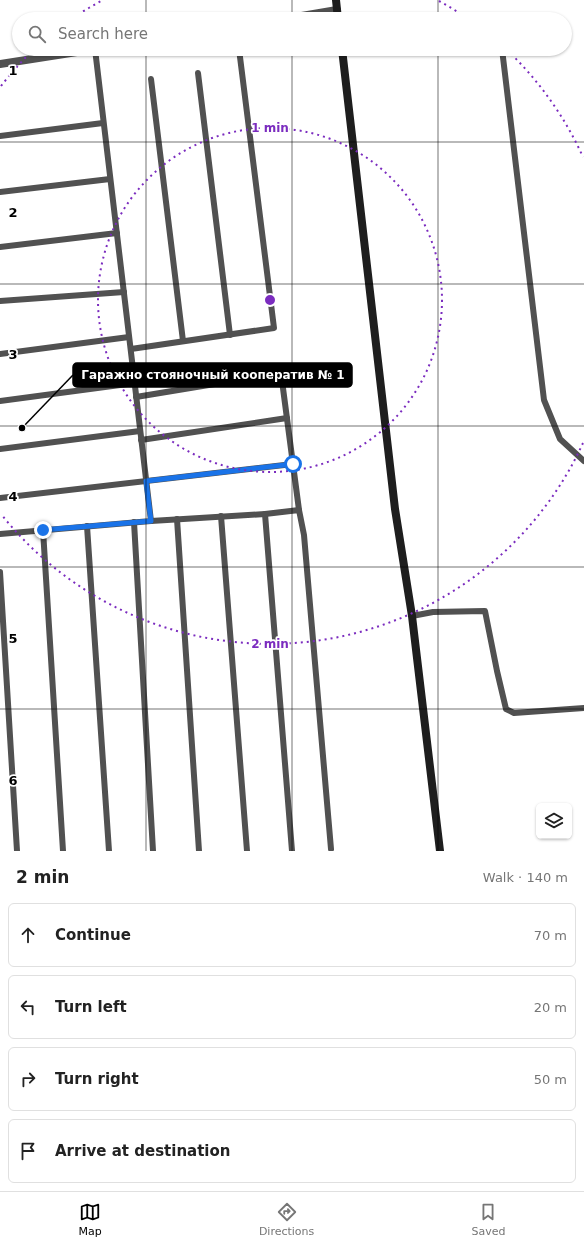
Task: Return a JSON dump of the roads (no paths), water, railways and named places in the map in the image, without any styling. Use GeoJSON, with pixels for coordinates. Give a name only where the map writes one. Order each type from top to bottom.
{"type":"FeatureCollection","features":[{"type":"Feature","properties":{"kind":"main road"},"geometry":{"type":"LineString","coordinates":[[336,0],[337,10]]}},
{"type":"Feature","properties":{"kind":"main road"},"geometry":{"type":"LineString","coordinates":[[343,56],[395,509],[412,616],[440,851]]}},
{"type":"Feature","properties":{"kind":"street"},"geometry":{"type":"LineString","coordinates":[[325,12],[337,10]]}},
{"type":"Feature","properties":{"kind":"street"},"geometry":{"type":"LineString","coordinates":[[0,64],[51,56]]}},
{"type":"Feature","properties":{"kind":"lane"},"geometry":{"type":"LineString","coordinates":[[96,56],[151,521]]}},
{"type":"Feature","properties":{"kind":"lane"},"geometry":{"type":"LineString","coordinates":[[130,349],[274,328],[241,56]]}},
{"type":"Feature","properties":{"kind":"lane"},"geometry":{"type":"LineString","coordinates":[[503,56],[544,400],[560,439],[584,461]]}},
{"type":"Feature","properties":{"kind":"lane"},"geometry":{"type":"LineString","coordinates":[[198,73],[230,334]]}},
{"type":"Feature","properties":{"kind":"lane"},"geometry":{"type":"LineString","coordinates":[[151,80],[183,341]]}},
{"type":"Feature","properties":{"kind":"lane"},"geometry":{"type":"LineString","coordinates":[[0,136],[103,123]]}},
{"type":"Feature","properties":{"kind":"lane"},"geometry":{"type":"LineString","coordinates":[[0,192],[110,179]]}},
{"type":"Feature","properties":{"kind":"lane"},"geometry":{"type":"LineString","coordinates":[[0,247],[117,233]]}},
{"type":"Feature","properties":{"kind":"lane"},"geometry":{"type":"LineString","coordinates":[[0,301],[124,292]]}},
{"type":"Feature","properties":{"kind":"lane"},"geometry":{"type":"LineString","coordinates":[[0,354],[129,337]]}},
{"type":"Feature","properties":{"kind":"lane"},"geometry":{"type":"LineString","coordinates":[[136,397],[281,373],[299,510],[304,535],[330,849]]}},
{"type":"Feature","properties":{"kind":"lane"},"geometry":{"type":"LineString","coordinates":[[0,401],[134,383]]}},
{"type":"Feature","properties":{"kind":"lane"},"geometry":{"type":"LineString","coordinates":[[141,440],[287,418]]}},
{"type":"Feature","properties":{"kind":"lane"},"geometry":{"type":"LineString","coordinates":[[0,449],[140,431]]}},
{"type":"Feature","properties":{"kind":"lane"},"geometry":{"type":"LineString","coordinates":[[0,498],[293,464]]}},
{"type":"Feature","properties":{"kind":"lane"},"geometry":{"type":"LineString","coordinates":[[0,534],[134,522],[265,514],[299,510]]}},
{"type":"Feature","properties":{"kind":"lane"},"geometry":{"type":"LineString","coordinates":[[265,514],[292,851]]}},
{"type":"Feature","properties":{"kind":"lane"},"geometry":{"type":"LineString","coordinates":[[222,516],[247,851]]}},
{"type":"Feature","properties":{"kind":"lane"},"geometry":{"type":"LineString","coordinates":[[177,519],[199,851]]}},
{"type":"Feature","properties":{"kind":"lane"},"geometry":{"type":"LineString","coordinates":[[134,522],[153,851]]}},
{"type":"Feature","properties":{"kind":"lane"},"geometry":{"type":"LineString","coordinates":[[88,526],[109,851]]}},
{"type":"Feature","properties":{"kind":"lane"},"geometry":{"type":"LineString","coordinates":[[43,530],[63,851]]}},
{"type":"Feature","properties":{"kind":"lane"},"geometry":{"type":"LineString","coordinates":[[0,572],[17,851]]}},
{"type":"Feature","properties":{"kind":"lane"},"geometry":{"type":"LineString","coordinates":[[412,616],[433,612],[485,611],[506,709],[514,713],[584,708]]}},
{"type":"Feature","properties":{"kind":"place","name":"Гаражно стояночный кооператив № 1"},"geometry":{"type":"Point","coordinates":[22,428]}}]}
